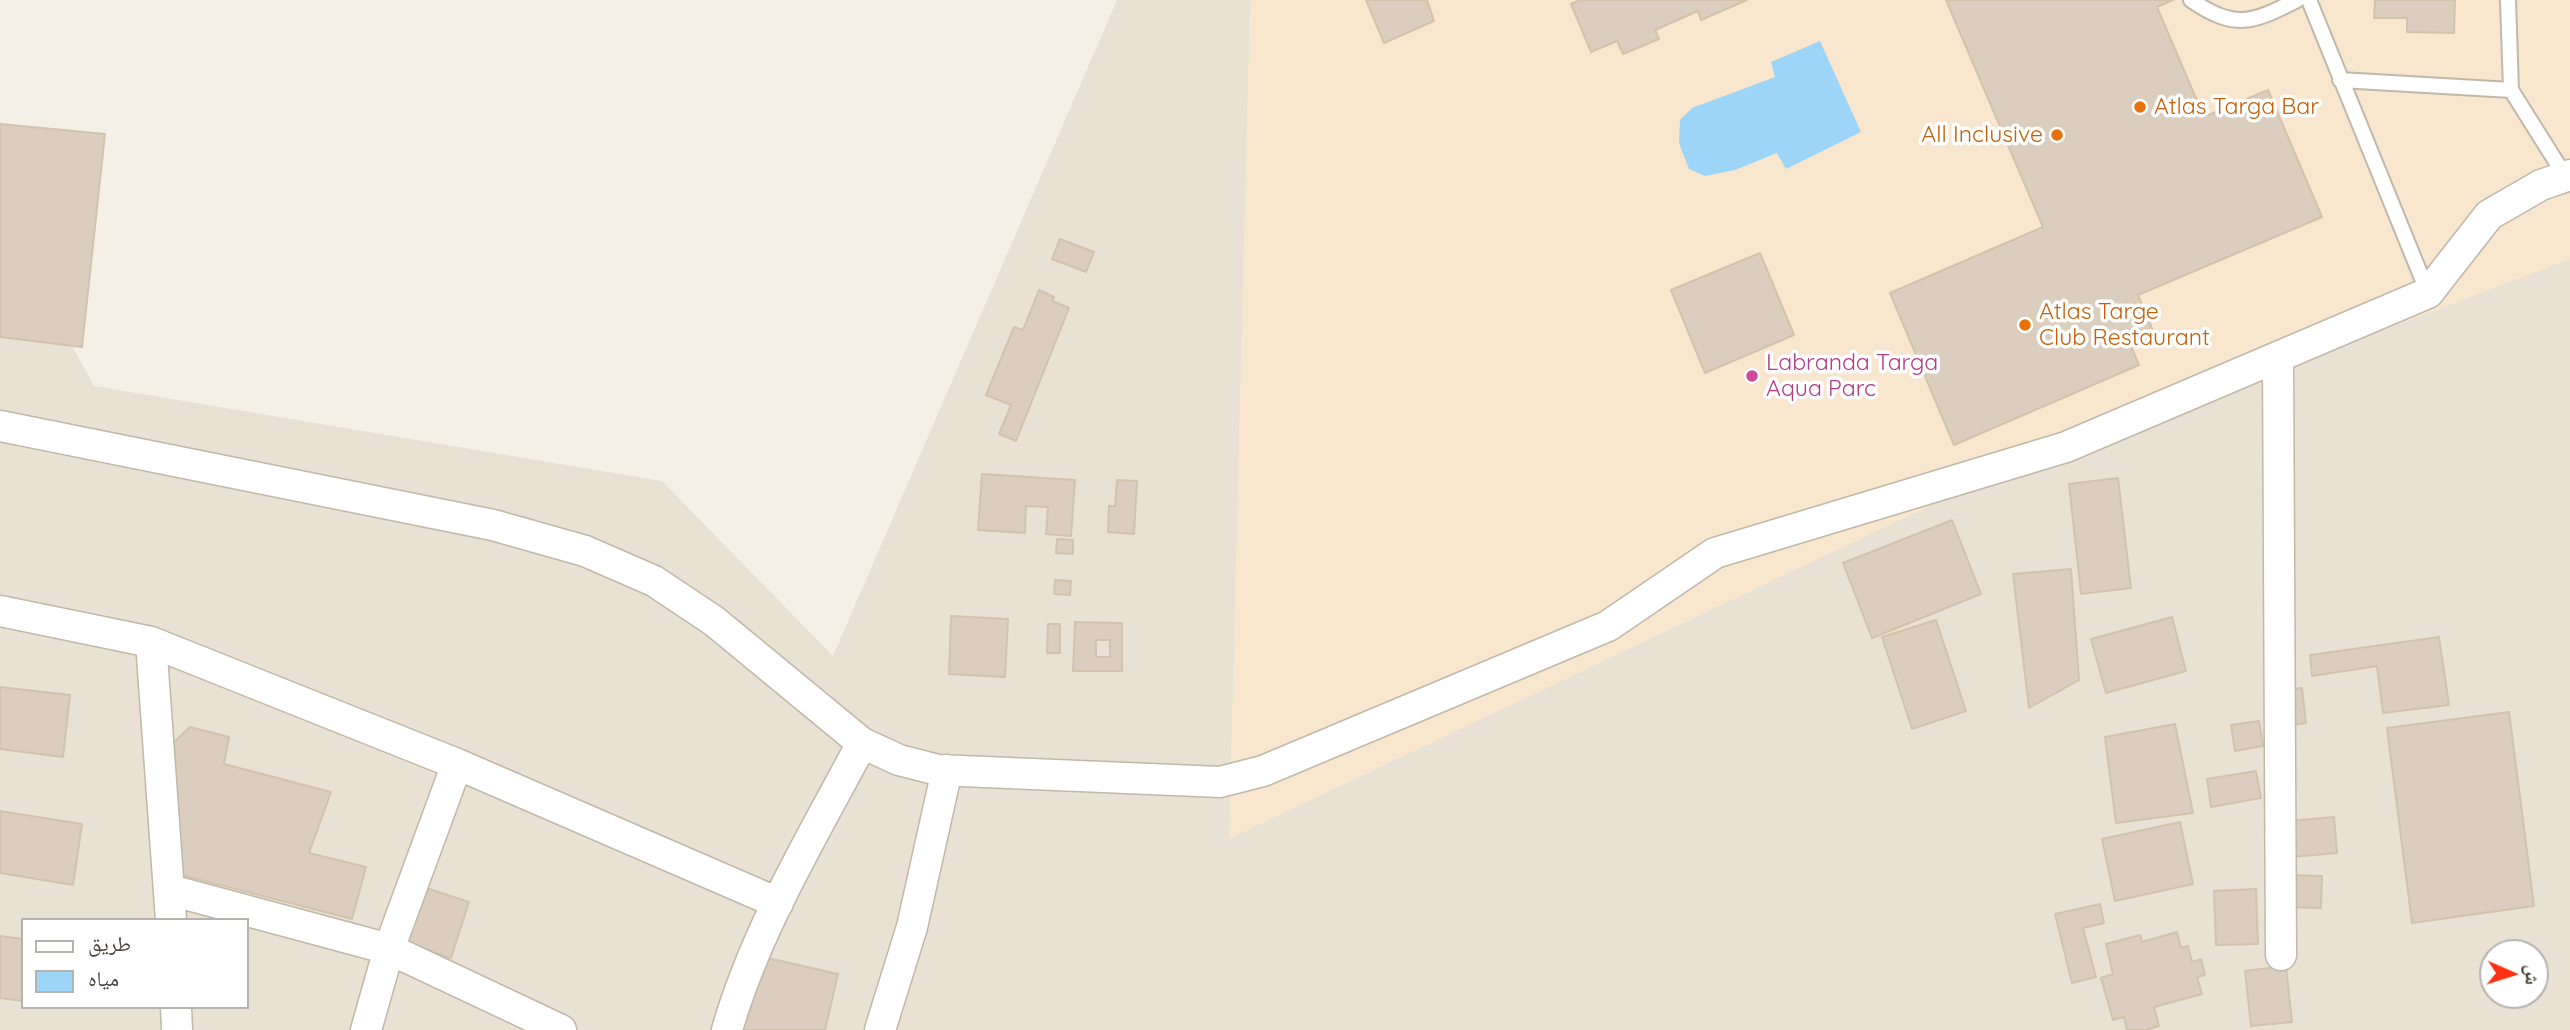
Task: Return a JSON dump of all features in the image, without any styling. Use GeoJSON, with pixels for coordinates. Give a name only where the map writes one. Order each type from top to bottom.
{"type":"FeatureCollection","features":[{"type":"Feature","properties":{"kind":"street"},"geometry":{"type":"LineString","coordinates":[[0,426],[493,525],[585,551],[654,582],[714,621],[862,743],[900,760],[938,770],[1220,782],[1263,771],[1608,626],[1715,553],[2066,447],[2428,293],[2489,215],[2541,185],[2568,175]]}},
{"type":"Feature","properties":{"kind":"street"},"geometry":{"type":"LineString","coordinates":[[2278,357],[2281,956]]}},
{"type":"Feature","properties":{"kind":"street"},"geometry":{"type":"LineString","coordinates":[[0,611],[151,642],[457,764],[778,904]]}},
{"type":"Feature","properties":{"kind":"street"},"geometry":{"type":"LineString","coordinates":[[151,642],[171,918]]}},
{"type":"Feature","properties":{"kind":"street"},"geometry":{"type":"LineString","coordinates":[[727,1030],[736,996],[778,904],[862,743]]}},
{"type":"Feature","properties":{"kind":"street"},"geometry":{"type":"LineString","coordinates":[[366,1030],[390,949],[457,764]]}},
{"type":"Feature","properties":{"kind":"street"},"geometry":{"type":"LineString","coordinates":[[880,1030],[912,927],[947,770]]}},
{"type":"Feature","properties":{"kind":"street"},"geometry":{"type":"LineString","coordinates":[[170,890],[390,949],[561,1030]]}},
{"type":"Feature","properties":{"kind":"street"},"geometry":{"type":"LineString","coordinates":[[176,1009],[177,1030]]}},
{"type":"Feature","properties":{"kind":"lane"},"geometry":{"type":"LineString","coordinates":[[2191,0],[2224,19],[2244,20],[2263,17],[2297,0]]}},
{"type":"Feature","properties":{"kind":"lane"},"geometry":{"type":"LineString","coordinates":[[2309,0],[2428,293]]}},
{"type":"Feature","properties":{"kind":"lane"},"geometry":{"type":"LineString","coordinates":[[2508,0],[2511,90],[2568,175]]}},
{"type":"Feature","properties":{"kind":"lane"},"geometry":{"type":"LineString","coordinates":[[2340,80],[2511,90]]}},
{"type":"Feature","properties":{"kind":"shaded area"},"geometry":{"type":"Polygon","coordinates":[[[1117,0],[2570,0],[2570,1030],[0,1030],[0,213],[94,386],[662,481],[833,656],[1117,0]]]}},
{"type":"Feature","properties":{"kind":"shaded area","name":"Labranda Targa Aqua Parc"},"geometry":{"type":"Polygon","coordinates":[[[1250,0],[2570,0],[2570,259],[1957,493],[1229,839],[1250,0]]]}},
{"type":"Feature","properties":{"kind":"water"},"geometry":{"type":"Polygon","coordinates":[[[1820,41],[1861,132],[1786,169],[1777,153],[1735,170],[1705,176],[1689,169],[1679,143],[1680,120],[1692,108],[1775,77],[1771,62],[1820,41]]]}},
{"type":"Feature","properties":{"kind":"building"},"geometry":{"type":"Polygon","coordinates":[[[1366,0],[1427,0],[1434,21],[1384,43],[1366,0]]]}},
{"type":"Feature","properties":{"kind":"building"},"geometry":{"type":"Polygon","coordinates":[[[1580,0],[1747,0],[1701,20],[1698,11],[1655,30],[1659,39],[1623,54],[1617,41],[1591,52],[1571,4],[1580,0]]]}},
{"type":"Feature","properties":{"kind":"building"},"geometry":{"type":"Polygon","coordinates":[[[1946,0],[2173,0],[2157,7],[2204,117],[2268,90],[2322,217],[2138,295],[2155,336],[2131,346],[2139,365],[1954,445],[1890,293],[2043,227],[1946,0]]]}},
{"type":"Feature","properties":{"kind":"building"},"geometry":{"type":"Polygon","coordinates":[[[2375,0],[2455,0],[2454,33],[2407,32],[2407,18],[2374,18],[2375,0]]]}},
{"type":"Feature","properties":{"kind":"building"},"geometry":{"type":"Polygon","coordinates":[[[0,124],[105,134],[82,347],[0,337],[0,124]]]}},
{"type":"Feature","properties":{"kind":"building"},"geometry":{"type":"Polygon","coordinates":[[[1060,239],[1094,252],[1086,272],[1052,259],[1060,239]]]}},
{"type":"Feature","properties":{"kind":"building"},"geometry":{"type":"Polygon","coordinates":[[[1760,253],[1794,335],[1705,373],[1671,290],[1760,253]]]}},
{"type":"Feature","properties":{"kind":"building"},"geometry":{"type":"Polygon","coordinates":[[[1039,290],[1054,297],[1052,301],[1069,308],[1016,441],[999,434],[1011,405],[986,395],[1014,327],[1023,330],[1039,290]]]}},
{"type":"Feature","properties":{"kind":"building"},"geometry":{"type":"Polygon","coordinates":[[[982,474],[1075,480],[1071,536],[1046,534],[1048,507],[1026,506],[1025,533],[978,530],[982,474]]]}},
{"type":"Feature","properties":{"kind":"building"},"geometry":{"type":"Polygon","coordinates":[[[2118,478],[2131,588],[2081,594],[2069,484],[2118,478]]]}},
{"type":"Feature","properties":{"kind":"building"},"geometry":{"type":"Polygon","coordinates":[[[1117,480],[1137,481],[1134,534],[1108,532],[1109,506],[1115,506],[1117,480]]]}},
{"type":"Feature","properties":{"kind":"building"},"geometry":{"type":"Polygon","coordinates":[[[1952,520],[1981,594],[1872,638],[1843,563],[1952,520]]]}},
{"type":"Feature","properties":{"kind":"building"},"geometry":{"type":"Polygon","coordinates":[[[1057,539],[1073,540],[1073,554],[1056,553],[1057,539]]]}},
{"type":"Feature","properties":{"kind":"building"},"geometry":{"type":"Polygon","coordinates":[[[2071,569],[2079,680],[2029,708],[2013,574],[2071,569]]]}},
{"type":"Feature","properties":{"kind":"building"},"geometry":{"type":"Polygon","coordinates":[[[1055,580],[1071,581],[1070,595],[1054,594],[1055,580]]]}},
{"type":"Feature","properties":{"kind":"building"},"geometry":{"type":"Polygon","coordinates":[[[951,616],[1008,619],[1005,677],[949,674],[951,616]]]}},
{"type":"Feature","properties":{"kind":"building"},"geometry":{"type":"Polygon","coordinates":[[[2172,617],[2186,671],[2106,693],[2091,639],[2172,617]]]}},
{"type":"Feature","properties":{"kind":"building"},"geometry":{"type":"Polygon","coordinates":[[[1936,620],[1966,711],[1912,729],[1882,637],[1936,620]]]}},
{"type":"Feature","properties":{"kind":"building"},"geometry":{"type":"Polygon","coordinates":[[[1075,622],[1122,623],[1122,671],[1073,671],[1075,622]],[[1096,640],[1096,657],[1110,657],[1110,640],[1096,640]]]}},
{"type":"Feature","properties":{"kind":"building"},"geometry":{"type":"Polygon","coordinates":[[[1048,624],[1060,624],[1060,653],[1047,653],[1048,624]]]}},
{"type":"Feature","properties":{"kind":"building"},"geometry":{"type":"Polygon","coordinates":[[[2439,637],[2449,705],[2383,713],[2377,666],[2312,676],[2310,655],[2439,637]]]}},
{"type":"Feature","properties":{"kind":"building"},"geometry":{"type":"Polygon","coordinates":[[[0,687],[70,695],[63,757],[0,749],[0,687]]]}},
{"type":"Feature","properties":{"kind":"building"},"geometry":{"type":"Polygon","coordinates":[[[2302,688],[2306,723],[2288,726],[2284,690],[2302,688]]]}},
{"type":"Feature","properties":{"kind":"building"},"geometry":{"type":"Polygon","coordinates":[[[2509,712],[2534,906],[2412,923],[2387,728],[2509,712]]]}},
{"type":"Feature","properties":{"kind":"building"},"geometry":{"type":"Polygon","coordinates":[[[2259,721],[2263,746],[2235,751],[2231,725],[2259,721]]]}},
{"type":"Feature","properties":{"kind":"building"},"geometry":{"type":"Polygon","coordinates":[[[2175,724],[2193,813],[2116,823],[2105,737],[2175,724]]]}},
{"type":"Feature","properties":{"kind":"building"},"geometry":{"type":"Polygon","coordinates":[[[190,727],[229,737],[224,764],[331,792],[309,853],[366,867],[352,919],[174,873],[169,747],[190,727]]]}},
{"type":"Feature","properties":{"kind":"building"},"geometry":{"type":"Polygon","coordinates":[[[2256,771],[2261,798],[2211,807],[2207,779],[2256,771]]]}},
{"type":"Feature","properties":{"kind":"building"},"geometry":{"type":"Polygon","coordinates":[[[0,811],[82,824],[73,885],[0,873],[0,811]]]}},
{"type":"Feature","properties":{"kind":"building"},"geometry":{"type":"Polygon","coordinates":[[[2334,817],[2337,853],[2291,857],[2288,821],[2334,817]]]}},
{"type":"Feature","properties":{"kind":"building"},"geometry":{"type":"Polygon","coordinates":[[[2180,822],[2193,884],[2115,901],[2102,839],[2180,822]]]}},
{"type":"Feature","properties":{"kind":"building"},"geometry":{"type":"Polygon","coordinates":[[[2289,875],[2322,876],[2321,908],[2288,907],[2289,875]]]}},
{"type":"Feature","properties":{"kind":"building"},"geometry":{"type":"Polygon","coordinates":[[[420,886],[469,902],[451,958],[402,942],[420,886]]]}},
{"type":"Feature","properties":{"kind":"building"},"geometry":{"type":"Polygon","coordinates":[[[2256,889],[2258,944],[2216,945],[2214,891],[2256,889]]]}},
{"type":"Feature","properties":{"kind":"building"},"geometry":{"type":"Polygon","coordinates":[[[2100,904],[2104,923],[2083,928],[2096,977],[2072,983],[2055,914],[2100,904]]]}},
{"type":"Feature","properties":{"kind":"building"},"geometry":{"type":"Polygon","coordinates":[[[2177,932],[2181,948],[2188,946],[2192,962],[2201,959],[2205,975],[2197,977],[2202,994],[2154,1007],[2159,1026],[2145,1030],[2127,1030],[2124,1017],[2113,1020],[2101,978],[2113,974],[2106,944],[2140,935],[2142,942],[2177,932]]]}},
{"type":"Feature","properties":{"kind":"building"},"geometry":{"type":"Polygon","coordinates":[[[0,936],[21,939],[21,1001],[0,998],[0,936]]]}},
{"type":"Feature","properties":{"kind":"building"},"geometry":{"type":"Polygon","coordinates":[[[759,956],[838,974],[825,1030],[742,1030],[759,956]]]}},
{"type":"Feature","properties":{"kind":"building"},"geometry":{"type":"Polygon","coordinates":[[[2286,966],[2292,1022],[2251,1026],[2245,971],[2286,966]]]}},
{"type":"Feature","properties":{"kind":"place","name":"Atlas Targa Bar"},"geometry":{"type":"Point","coordinates":[2140,107]}},
{"type":"Feature","properties":{"kind":"place","name":"All Inclusive"},"geometry":{"type":"Point","coordinates":[2057,135]}},
{"type":"Feature","properties":{"kind":"place","name":"Atlas Targe Club Restaurant"},"geometry":{"type":"Point","coordinates":[2025,325]}},
{"type":"Feature","properties":{"kind":"place","name":"Labranda Targa Aqua Parc"},"geometry":{"type":"Point","coordinates":[1752,376]}}]}
